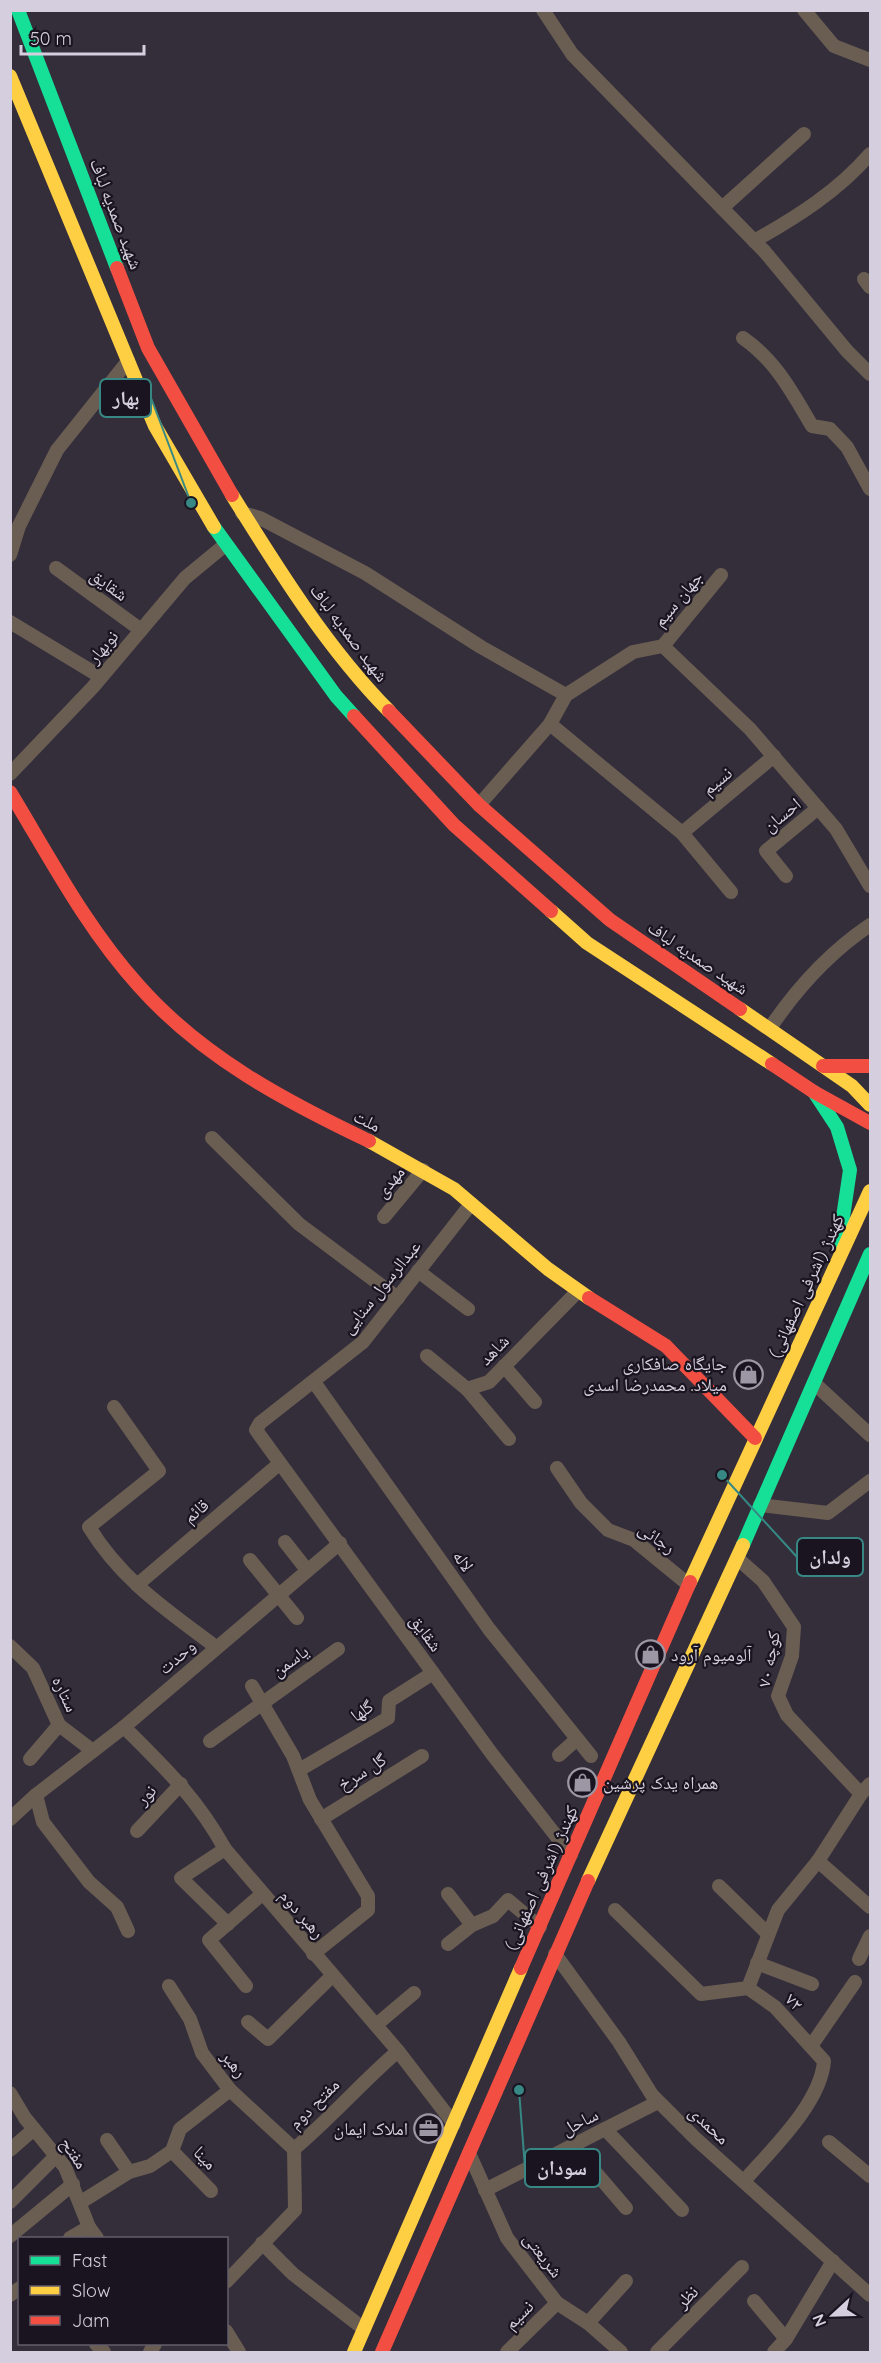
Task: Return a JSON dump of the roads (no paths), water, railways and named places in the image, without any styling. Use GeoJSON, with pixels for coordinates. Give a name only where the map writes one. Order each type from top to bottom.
{"type":"FeatureCollection","features":[{"type":"Feature","properties":{"kind":"main road","name":"شهید صمدیه لباف"},"geometry":{"type":"LineString","coordinates":[[18,10],[148,348],[242,513],[278,569],[368,690],[479,805],[610,920],[852,1086],[870,1105]]}},
{"type":"Feature","properties":{"kind":"main road"},"geometry":{"type":"LineString","coordinates":[[10,76],[155,426],[225,545],[336,696],[454,825],[587,943],[814,1092],[870,1123]]}},
{"type":"Feature","properties":{"kind":"main road"},"geometry":{"type":"LineString","coordinates":[[86,258],[109,247]]}},
{"type":"Feature","properties":{"kind":"main road","name":"ملت"},"geometry":{"type":"LineString","coordinates":[[10,792],[105,944],[127,973],[190,1034],[263,1088],[423,1170],[471,1204],[600,1307],[645,1329],[678,1358],[734,1421],[755,1438]]}},
{"type":"Feature","properties":{"kind":"main road"},"geometry":{"type":"LineString","coordinates":[[711,1025],[726,999]]}},
{"type":"Feature","properties":{"kind":"main road"},"geometry":{"type":"LineString","coordinates":[[823,1066],[870,1066]]}},
{"type":"Feature","properties":{"kind":"main road"},"geometry":{"type":"LineString","coordinates":[[814,1092],[837,1127],[850,1170],[836,1265]]}},
{"type":"Feature","properties":{"kind":"main road","name":"کهندژ (اشرفی اصفهانی)"},"geometry":{"type":"LineString","coordinates":[[354,2352],[689,1585],[870,1191]]}},
{"type":"Feature","properties":{"kind":"main road"},"geometry":{"type":"LineString","coordinates":[[382,2352],[555,1954],[737,1558],[870,1254]]}},
{"type":"Feature","properties":{"kind":"street"},"geometry":{"type":"LineString","coordinates":[[543,10],[572,54],[754,241],[847,351],[870,374]]}},
{"type":"Feature","properties":{"kind":"street"},"geometry":{"type":"LineString","coordinates":[[804,10],[834,46],[870,60]]}},
{"type":"Feature","properties":{"kind":"street"},"geometry":{"type":"LineString","coordinates":[[722,208],[804,134]]}},
{"type":"Feature","properties":{"kind":"street"},"geometry":{"type":"LineString","coordinates":[[754,241],[796,218],[852,175],[870,154]]}},
{"type":"Feature","properties":{"kind":"street"},"geometry":{"type":"LineString","coordinates":[[743,338],[760,350],[783,375],[812,426],[830,429],[847,447],[870,489]]}},
{"type":"Feature","properties":{"kind":"street"},"geometry":{"type":"LineString","coordinates":[[10,555],[20,526],[57,450],[128,361]]}},
{"type":"Feature","properties":{"kind":"street"},"geometry":{"type":"LineString","coordinates":[[242,513],[260,518],[365,573],[481,647],[566,695]]}},
{"type":"Feature","properties":{"kind":"street","name":"نوبهار"},"geometry":{"type":"LineString","coordinates":[[10,774],[101,677],[184,578],[225,545]]}},
{"type":"Feature","properties":{"kind":"street","name":"شقایق"},"geometry":{"type":"LineString","coordinates":[[56,568],[141,630]]}},
{"type":"Feature","properties":{"kind":"street","name":"جهان سیم"},"geometry":{"type":"LineString","coordinates":[[663,646],[721,575]]}},
{"type":"Feature","properties":{"kind":"street"},"geometry":{"type":"LineString","coordinates":[[10,622],[101,677]]}},
{"type":"Feature","properties":{"kind":"street"},"geometry":{"type":"LineString","coordinates":[[479,805],[550,724],[566,695],[633,652],[663,646],[750,729],[774,756],[836,830],[870,886]]}},
{"type":"Feature","properties":{"kind":"street"},"geometry":{"type":"LineString","coordinates":[[550,724],[682,833],[731,892]]}},
{"type":"Feature","properties":{"kind":"street","name":"نسیم"},"geometry":{"type":"LineString","coordinates":[[682,833],[774,756]]}},
{"type":"Feature","properties":{"kind":"street","name":"احسان"},"geometry":{"type":"LineString","coordinates":[[786,876],[766,851],[818,808]]}},
{"type":"Feature","properties":{"kind":"street"},"geometry":{"type":"LineString","coordinates":[[770,1028],[788,1001],[819,967],[870,925]]}},
{"type":"Feature","properties":{"kind":"street"},"geometry":{"type":"LineString","coordinates":[[213,1138],[299,1224],[398,1298]]}},
{"type":"Feature","properties":{"kind":"street","name":"مهدی"},"geometry":{"type":"LineString","coordinates":[[384,1217],[423,1170]]}},
{"type":"Feature","properties":{"kind":"street","name":"عبدالرسول سنایی"},"geometry":{"type":"LineString","coordinates":[[256,1430],[260,1423],[363,1342],[471,1204]]}},
{"type":"Feature","properties":{"kind":"street"},"geometry":{"type":"LineString","coordinates":[[418,1271],[468,1309]]}},
{"type":"Feature","properties":{"kind":"street","name":"شاهد"},"geometry":{"type":"LineString","coordinates":[[467,1389],[489,1382],[578,1291]]}},
{"type":"Feature","properties":{"kind":"street"},"geometry":{"type":"LineString","coordinates":[[427,1356],[467,1389],[509,1439]]}},
{"type":"Feature","properties":{"kind":"street"},"geometry":{"type":"LineString","coordinates":[[504,1366],[535,1402]]}},
{"type":"Feature","properties":{"kind":"street","name":"لاله"},"geometry":{"type":"LineString","coordinates":[[314,1382],[489,1629],[591,1756]]}},
{"type":"Feature","properties":{"kind":"street"},"geometry":{"type":"LineString","coordinates":[[814,1383],[870,1435]]}},
{"type":"Feature","properties":{"kind":"street"},"geometry":{"type":"LineString","coordinates":[[114,1407],[159,1472],[89,1527],[106,1555],[137,1585],[216,1647]]}},
{"type":"Feature","properties":{"kind":"street","name":"شقایق"},"geometry":{"type":"LineString","coordinates":[[256,1430],[433,1673],[571,1855]]}},
{"type":"Feature","properties":{"kind":"street","name":"قائم"},"geometry":{"type":"LineString","coordinates":[[137,1585],[279,1464]]}},
{"type":"Feature","properties":{"kind":"street","name":"رجائی"},"geometry":{"type":"LineString","coordinates":[[556,1468],[580,1503],[608,1530],[634,1540],[689,1585]]}},
{"type":"Feature","properties":{"kind":"street"},"geometry":{"type":"LineString","coordinates":[[760,1505],[828,1513],[868,1488]]}},
{"type":"Feature","properties":{"kind":"street"},"geometry":{"type":"LineString","coordinates":[[285,1542],[307,1570]]}},
{"type":"Feature","properties":{"kind":"street","name":"وحدت"},"geometry":{"type":"LineString","coordinates":[[36,1795],[124,1727],[340,1543]]}},
{"type":"Feature","properties":{"kind":"street","name":"کوچه ۷۰"},"geometry":{"type":"LineString","coordinates":[[737,1558],[763,1581],[794,1627],[792,1656],[778,1696],[787,1715],[866,1789]]}},
{"type":"Feature","properties":{"kind":"street"},"geometry":{"type":"LineString","coordinates":[[250,1560],[297,1618]]}},
{"type":"Feature","properties":{"kind":"street","name":"ستاره"},"geometry":{"type":"LineString","coordinates":[[10,1646],[33,1668],[59,1725],[93,1751]]}},
{"type":"Feature","properties":{"kind":"street","name":"یاسمن"},"geometry":{"type":"LineString","coordinates":[[210,1741],[338,1649]]}},
{"type":"Feature","properties":{"kind":"street","name":"گلها"},"geometry":{"type":"LineString","coordinates":[[299,1770],[388,1718],[389,1701],[433,1673]]}},
{"type":"Feature","properties":{"kind":"street"},"geometry":{"type":"LineString","coordinates":[[252,1686],[299,1770],[310,1800],[368,1896],[368,1910],[313,1954]]}},
{"type":"Feature","properties":{"kind":"street"},"geometry":{"type":"LineString","coordinates":[[30,1759],[59,1725]]}},
{"type":"Feature","properties":{"kind":"street","name":"رهبر دوم"},"geometry":{"type":"LineString","coordinates":[[124,1727],[181,1784],[206,1814],[225,1850],[398,2051],[454,2124]]}},
{"type":"Feature","properties":{"kind":"street"},"geometry":{"type":"LineString","coordinates":[[559,1755],[577,1739]]}},
{"type":"Feature","properties":{"kind":"street","name":"گل سرخ"},"geometry":{"type":"LineString","coordinates":[[321,1819],[422,1756]]}},
{"type":"Feature","properties":{"kind":"street","name":"نور"},"geometry":{"type":"LineString","coordinates":[[136,1831],[181,1784]]}},
{"type":"Feature","properties":{"kind":"street"},"geometry":{"type":"LineString","coordinates":[[615,1910],[701,1994],[748,1988],[778,1910],[818,1861],[866,1789]]}},
{"type":"Feature","properties":{"kind":"street"},"geometry":{"type":"LineString","coordinates":[[10,1819],[36,1795],[43,1822],[89,1882],[117,1907],[128,1931]]}},
{"type":"Feature","properties":{"kind":"street"},"geometry":{"type":"LineString","coordinates":[[225,1850],[181,1878],[228,1924]]}},
{"type":"Feature","properties":{"kind":"street"},"geometry":{"type":"LineString","coordinates":[[818,1861],[870,1907]]}},
{"type":"Feature","properties":{"kind":"street"},"geometry":{"type":"LineString","coordinates":[[718,1886],[768,1934]]}},
{"type":"Feature","properties":{"kind":"street"},"geometry":{"type":"LineString","coordinates":[[246,1986],[209,1940],[262,1894]]}},
{"type":"Feature","properties":{"kind":"street"},"geometry":{"type":"LineString","coordinates":[[448,1894],[472,1924]]}},
{"type":"Feature","properties":{"kind":"street"},"geometry":{"type":"LineString","coordinates":[[448,1944],[472,1924],[492,1916],[508,1900],[540,1927]]}},
{"type":"Feature","properties":{"kind":"street"},"geometry":{"type":"LineString","coordinates":[[859,1959],[870,1936]]}},
{"type":"Feature","properties":{"kind":"street","name":"محمدی"},"geometry":{"type":"LineString","coordinates":[[555,1954],[658,2102],[870,2295]]}},
{"type":"Feature","properties":{"kind":"street"},"geometry":{"type":"LineString","coordinates":[[757,1963],[812,1984]]}},
{"type":"Feature","properties":{"kind":"street"},"geometry":{"type":"LineString","coordinates":[[248,2022],[268,2038],[332,1976]]}},
{"type":"Feature","properties":{"kind":"street"},"geometry":{"type":"LineString","coordinates":[[811,2046],[855,1982]]}},
{"type":"Feature","properties":{"kind":"street","name":"رهبر"},"geometry":{"type":"LineString","coordinates":[[169,1986],[190,2019],[202,2053],[231,2090],[294,2149]]}},
{"type":"Feature","properties":{"kind":"street","name":"۷۲"},"geometry":{"type":"LineString","coordinates":[[744,2181],[793,2125],[823,2078],[824,2061],[775,2007],[748,1988]]}},
{"type":"Feature","properties":{"kind":"street"},"geometry":{"type":"LineString","coordinates":[[376,2025],[414,1993]]}},
{"type":"Feature","properties":{"kind":"street","name":"مفتح دوم"},"geometry":{"type":"LineString","coordinates":[[228,2280],[295,2210],[294,2149],[317,2130],[359,2085],[398,2051]]}},
{"type":"Feature","properties":{"kind":"street"},"geometry":{"type":"LineString","coordinates":[[81,2202],[129,2172],[150,2166],[172,2151],[180,2129],[231,2090]]}},
{"type":"Feature","properties":{"kind":"street","name":"مفتح"},"geometry":{"type":"LineString","coordinates":[[10,2093],[34,2129],[65,2167],[93,2233]]}},
{"type":"Feature","properties":{"kind":"street","name":"ساحل"},"geometry":{"type":"LineString","coordinates":[[486,2190],[658,2102]]}},
{"type":"Feature","properties":{"kind":"street"},"geometry":{"type":"LineString","coordinates":[[10,2150],[34,2129]]}},
{"type":"Feature","properties":{"kind":"street"},"geometry":{"type":"LineString","coordinates":[[605,2129],[682,2210]]}},
{"type":"Feature","properties":{"kind":"street"},"geometry":{"type":"LineString","coordinates":[[107,2140],[129,2172]]}},
{"type":"Feature","properties":{"kind":"street"},"geometry":{"type":"LineString","coordinates":[[829,2142],[870,2176]]}},
{"type":"Feature","properties":{"kind":"street"},"geometry":{"type":"LineString","coordinates":[[573,2146],[626,2208]]}},
{"type":"Feature","properties":{"kind":"street","name":"مینا"},"geometry":{"type":"LineString","coordinates":[[172,2151],[211,2191]]}},
{"type":"Feature","properties":{"kind":"street","name":"شریعتی"},"geometry":{"type":"LineString","coordinates":[[469,2153],[507,2238],[557,2303],[588,2323],[616,2351]]}},
{"type":"Feature","properties":{"kind":"street"},"geometry":{"type":"LineString","coordinates":[[10,2202],[56,2156]]}},
{"type":"Feature","properties":{"kind":"street"},"geometry":{"type":"LineString","coordinates":[[10,2236],[73,2184]]}},
{"type":"Feature","properties":{"kind":"street"},"geometry":{"type":"LineString","coordinates":[[75,2237],[93,2233]]}},
{"type":"Feature","properties":{"kind":"street"},"geometry":{"type":"LineString","coordinates":[[262,2243],[293,2274],[364,2329]]}},
{"type":"Feature","properties":{"kind":"street"},"geometry":{"type":"LineString","coordinates":[[774,2352],[786,2339],[833,2261]]}},
{"type":"Feature","properties":{"kind":"street","name":"نظر"},"geometry":{"type":"LineString","coordinates":[[657,2352],[742,2267]]}},
{"type":"Feature","properties":{"kind":"street"},"geometry":{"type":"LineString","coordinates":[[588,2323],[626,2281]]}},
{"type":"Feature","properties":{"kind":"street"},"geometry":{"type":"LineString","coordinates":[[754,2301],[786,2339]]}},
{"type":"Feature","properties":{"kind":"street","name":"نسیم"},"geometry":{"type":"LineString","coordinates":[[507,2352],[557,2303]]}},
{"type":"Feature","properties":{"kind":"street"},"geometry":{"type":"LineString","coordinates":[[228,2334],[238,2352]]}},
{"type":"Feature","properties":{"kind":"place","name":"بهار"},"geometry":{"type":"Point","coordinates":[191,503]}},
{"type":"Feature","properties":{"kind":"place","name":"جایگاه صافکاری میلاد. محمدرضا اسدی"},"geometry":{"type":"Point","coordinates":[748,1374]}},
{"type":"Feature","properties":{"kind":"place","name":"ولدان"},"geometry":{"type":"Point","coordinates":[722,1475]}},
{"type":"Feature","properties":{"kind":"place","name":"آلومیوم آرود"},"geometry":{"type":"Point","coordinates":[650,1655]}},
{"type":"Feature","properties":{"kind":"place","name":"همراه یدک پرشین"},"geometry":{"type":"Point","coordinates":[582,1783]}},
{"type":"Feature","properties":{"kind":"place","name":"سودان"},"geometry":{"type":"Point","coordinates":[519,2090]}},
{"type":"Feature","properties":{"kind":"place","name":"املاک ایمان"},"geometry":{"type":"Point","coordinates":[429,2129]}}]}
